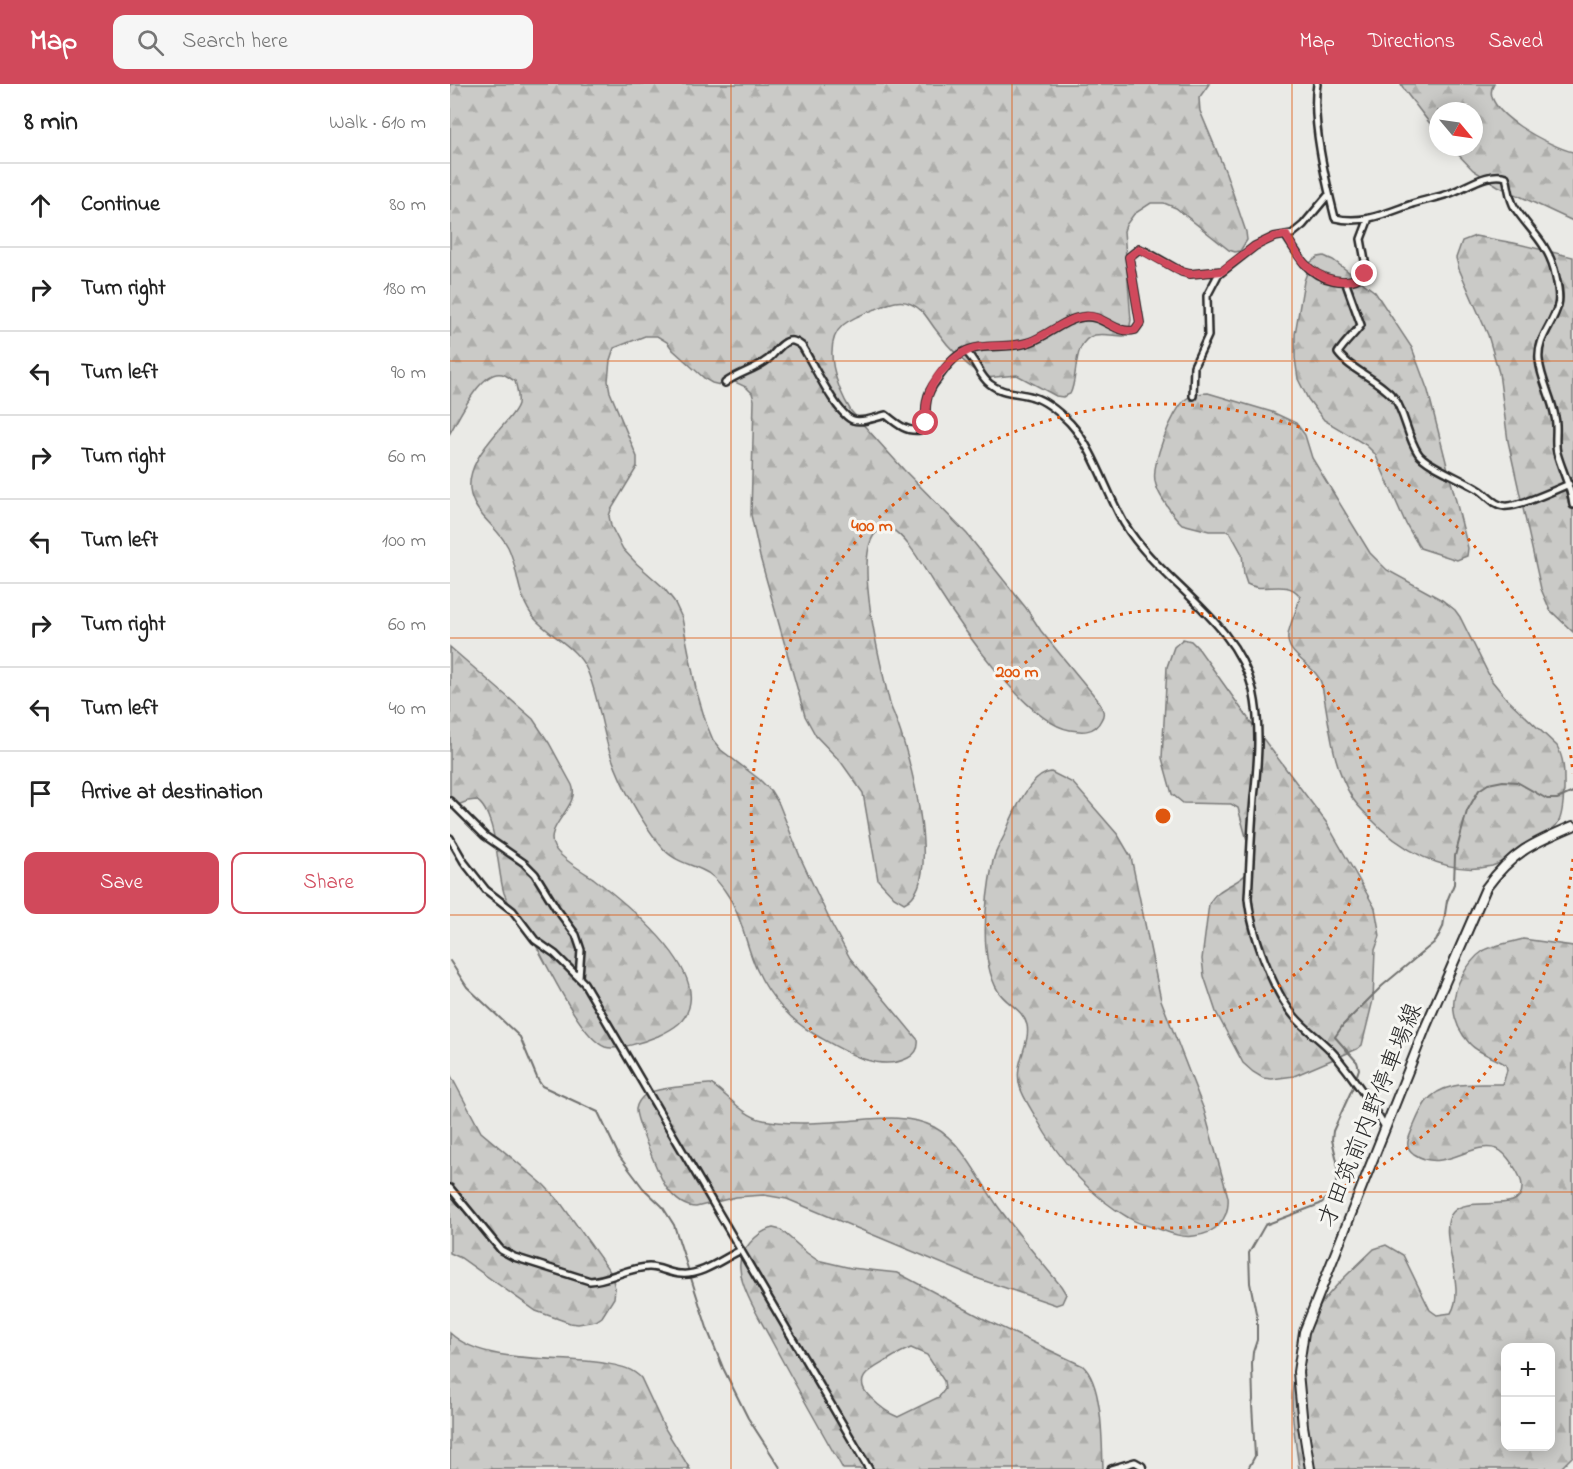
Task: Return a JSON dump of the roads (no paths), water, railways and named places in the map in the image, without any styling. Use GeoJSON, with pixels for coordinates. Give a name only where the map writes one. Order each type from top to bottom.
{"type":"FeatureCollection","features":[{"type":"Feature","properties":{"kind":"main road","name":"才田筑前内野停車場線"},"geometry":{"type":"LineString","coordinates":[[1310,1469],[1298,1372],[1304,1332],[1425,1026],[1486,888],[1499,870],[1536,842],[1573,826]]}},
{"type":"Feature","properties":{"kind":"street"},"geometry":{"type":"LineString","coordinates":[[1317,84],[1314,106],[1335,218],[1347,221],[1369,218],[1449,194],[1485,178],[1498,175],[1506,177],[1511,200],[1534,230],[1553,267],[1559,296],[1558,306],[1543,335],[1539,348],[1539,361],[1555,413],[1557,453],[1569,484],[1573,506]]}},
{"type":"Feature","properties":{"kind":"street"},"geometry":{"type":"LineString","coordinates":[[1192,396],[1194,366],[1208,336],[1207,296],[1222,271],[1255,246],[1274,237],[1292,234],[1303,225],[1329,194]]}},
{"type":"Feature","properties":{"kind":"street"},"geometry":{"type":"LineString","coordinates":[[1286,235],[1303,262],[1311,270],[1335,281],[1345,281],[1362,276],[1367,272],[1361,239],[1369,218]]}},
{"type":"Feature","properties":{"kind":"street"},"geometry":{"type":"LineString","coordinates":[[725,383],[734,376],[755,368],[783,344],[790,341],[796,342],[802,346],[835,403],[845,415],[855,421],[886,416],[906,430],[920,430],[926,423],[927,397],[935,381],[960,354],[975,348],[1013,346],[1030,342],[1075,318],[1086,316],[1095,317],[1123,331],[1135,330],[1140,323],[1129,257],[1139,249],[1182,272],[1190,274],[1222,271]]}},
{"type":"Feature","properties":{"kind":"street"},"geometry":{"type":"LineString","coordinates":[[1345,281],[1361,325],[1338,353],[1386,389],[1396,400],[1408,434],[1420,457],[1472,485],[1490,500],[1503,506],[1514,505],[1569,484]]}},
{"type":"Feature","properties":{"kind":"street"},"geometry":{"type":"LineString","coordinates":[[966,352],[991,385],[1002,391],[1034,397],[1048,405],[1072,426],[1086,445],[1124,523],[1140,546],[1208,614],[1230,642],[1245,668],[1256,707],[1259,754],[1248,898],[1250,918],[1260,949],[1290,1010],[1310,1033],[1336,1056],[1385,1127]]}},
{"type":"Feature","properties":{"kind":"street"},"geometry":{"type":"LineString","coordinates":[[450,801],[485,836],[524,862],[535,874],[576,935],[581,950],[579,977]]}},
{"type":"Feature","properties":{"kind":"street"},"geometry":{"type":"LineString","coordinates":[[450,838],[464,862],[486,890],[513,911],[535,940],[555,954],[579,977],[869,1469]]}},
{"type":"Feature","properties":{"kind":"street"},"geometry":{"type":"LineString","coordinates":[[450,1188],[501,1250],[514,1257],[590,1281],[649,1267],[682,1275],[697,1272],[741,1250]]}},
{"type":"Feature","properties":{"kind":"street"},"geometry":{"type":"LineString","coordinates":[[1111,1469],[1135,1462],[1143,1469]]}},
{"type":"Feature","properties":{"kind":"waterway"},"geometry":{"type":"LineString","coordinates":[[1248,1469],[1255,1456],[1252,1364],[1257,1340],[1257,1318],[1250,1283],[1249,1253],[1265,1225],[1320,1204],[1330,1196],[1337,1180],[1333,1131],[1359,1069],[1357,1062],[1335,1037],[1343,1025],[1382,986],[1436,941],[1443,927],[1447,901],[1454,884],[1455,856],[1467,811],[1479,790],[1488,784],[1503,781],[1517,782],[1547,799],[1557,799],[1573,792]]}},
{"type":"Feature","properties":{"kind":"waterway"},"geometry":{"type":"LineString","coordinates":[[450,961],[467,987],[520,1037],[542,1086],[598,1112],[619,1156],[643,1188],[662,1206],[674,1225],[708,1331],[723,1368],[748,1418],[781,1469]]}}]}
